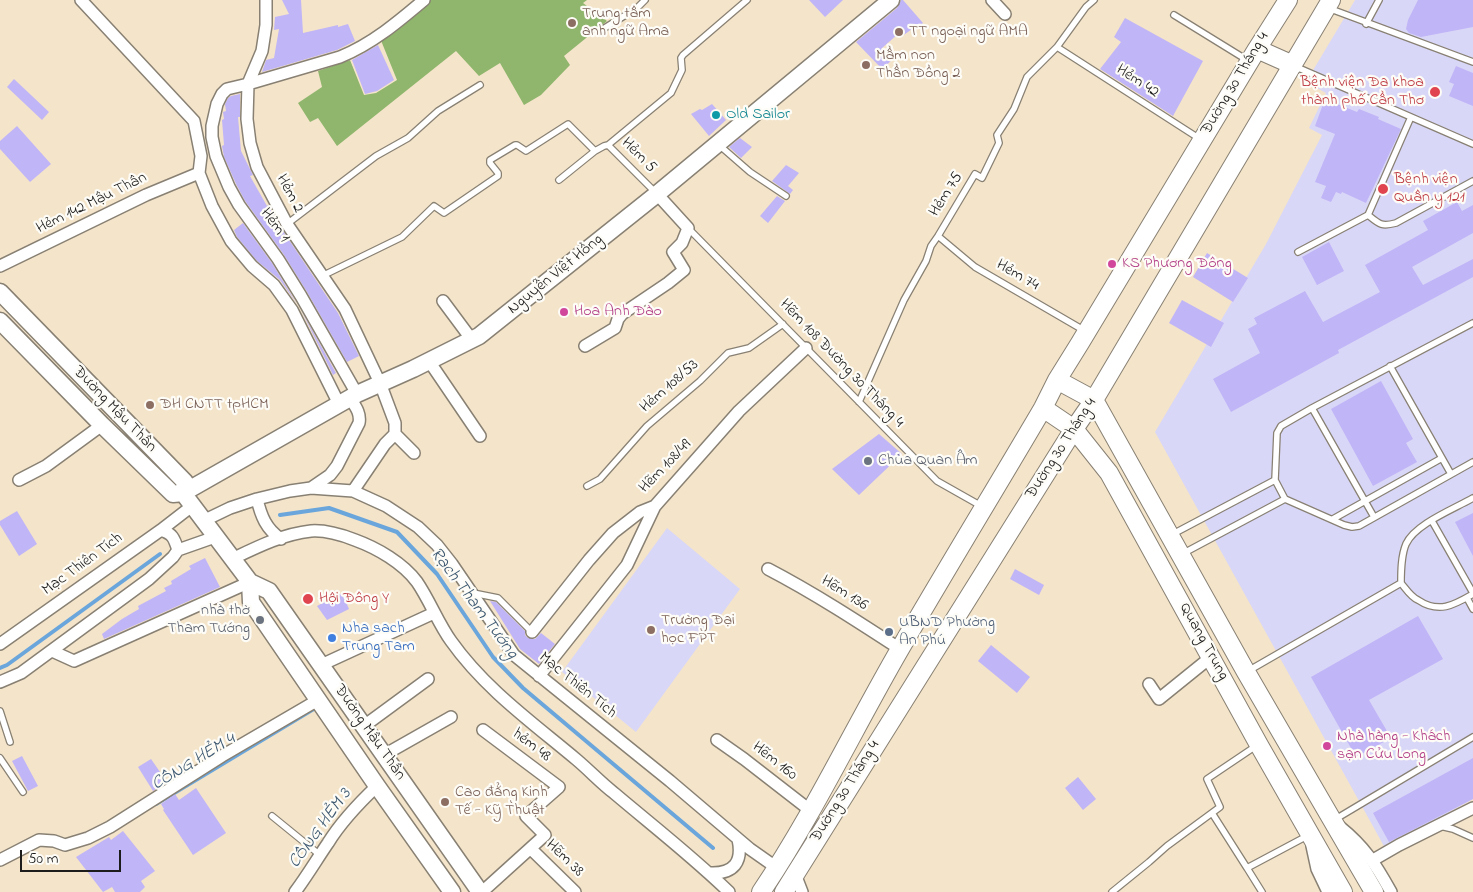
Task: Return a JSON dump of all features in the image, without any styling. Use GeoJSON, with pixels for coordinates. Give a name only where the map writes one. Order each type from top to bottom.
{"type":"FeatureCollection","features":[{"type":"Feature","properties":{"kind":"main road","name":"Nguyễn Việt Hồng"},"geometry":{"type":"LineString","coordinates":[[182,498],[349,398],[429,362],[480,336],[657,194],[891,0]]}},
{"type":"Feature","properties":{"kind":"main road","name":"Đường 30 Tháng 4"},"geometry":{"type":"LineString","coordinates":[[760,892],[777,868],[900,650],[1043,408],[1057,380],[1286,1]]}},
{"type":"Feature","properties":{"kind":"main road","name":"Đường 30 Tháng 4"},"geometry":{"type":"LineString","coordinates":[[784,892],[1094,400],[1328,4]]}},
{"type":"Feature","properties":{"kind":"main road"},"geometry":{"type":"LineString","coordinates":[[1253,55],[1293,65]]}},
{"type":"Feature","properties":{"kind":"main road","name":"Đường Mậu Thân"},"geometry":{"type":"LineString","coordinates":[[0,292],[185,482],[182,498]]}},
{"type":"Feature","properties":{"kind":"main road","name":"Đường Mậu Thân"},"geometry":{"type":"LineString","coordinates":[[0,321],[102,425],[182,498],[203,521],[250,582],[270,592],[481,892]]}},
{"type":"Feature","properties":{"kind":"main road"},"geometry":{"type":"LineString","coordinates":[[1057,380],[1094,400]]}},
{"type":"Feature","properties":{"kind":"main road","name":"Quang Trung"},"geometry":{"type":"LineString","coordinates":[[1094,400],[1246,672],[1374,892]]}},
{"type":"Feature","properties":{"kind":"main road","name":"Quang Trung"},"geometry":{"type":"LineString","coordinates":[[1043,408],[1074,429],[1109,473],[1259,745],[1343,892]]}},
{"type":"Feature","properties":{"kind":"main road","name":"Đường Mậu Thân"},"geometry":{"type":"LineString","coordinates":[[250,582],[251,602],[452,892]]}},
{"type":"Feature","properties":{"kind":"street"},"geometry":{"type":"LineString","coordinates":[[81,0],[194,121],[201,156],[199,173],[212,206],[231,241],[252,266],[274,285],[286,300],[360,417],[337,466],[330,475],[312,488]]}},
{"type":"Feature","properties":{"kind":"street","name":"Hẻm 2"},"geometry":{"type":"LineString","coordinates":[[266,0],[266,25],[262,52],[248,84],[247,119],[250,143],[257,167],[287,224],[345,309],[380,383]]}},
{"type":"Feature","properties":{"kind":"street","name":"Hẻm 1"},"geometry":{"type":"LineString","coordinates":[[349,398],[301,296],[278,259],[239,205],[229,187],[216,156],[212,126],[217,104],[227,89],[340,57],[354,51],[393,26],[424,0]]}},
{"type":"Feature","properties":{"kind":"street"},"geometry":{"type":"LineString","coordinates":[[992,0],[1005,14]]}},
{"type":"Feature","properties":{"kind":"street","name":"Hẻm 142 Mậu Thân"},"geometry":{"type":"LineString","coordinates":[[0,266],[146,195],[199,173]]}},
{"type":"Feature","properties":{"kind":"street"},"geometry":{"type":"LineString","coordinates":[[585,346],[615,328],[622,314],[684,270],[673,252],[682,243],[688,228],[657,194]]}},
{"type":"Feature","properties":{"kind":"street"},"geometry":{"type":"LineString","coordinates":[[443,301],[472,340]]}},
{"type":"Feature","properties":{"kind":"street","name":"Hẽm 108/49"},"geometry":{"type":"LineString","coordinates":[[532,632],[588,560],[613,533],[640,512],[655,506],[739,411],[806,348]]}},
{"type":"Feature","properties":{"kind":"street"},"geometry":{"type":"LineString","coordinates":[[429,362],[480,436]]}},
{"type":"Feature","properties":{"kind":"street"},"geometry":{"type":"LineString","coordinates":[[353,491],[385,444],[395,434],[395,423],[380,383]]}},
{"type":"Feature","properties":{"kind":"street"},"geometry":{"type":"LineString","coordinates":[[19,480],[46,466],[102,425]]}},
{"type":"Feature","properties":{"kind":"street"},"geometry":{"type":"LineString","coordinates":[[395,434],[414,452]]}},
{"type":"Feature","properties":{"kind":"street","name":"Mạc Thiên Tích"},"geometry":{"type":"LineString","coordinates":[[203,521],[230,508],[257,499],[312,488],[353,491],[386,506],[418,526],[442,551],[514,655],[670,780],[750,849],[777,868]]}},
{"type":"Feature","properties":{"kind":"street","name":"Mạc Thiên Tích"},"geometry":{"type":"LineString","coordinates":[[0,644],[161,530],[182,498]]}},
{"type":"Feature","properties":{"kind":"street"},"geometry":{"type":"LineString","coordinates":[[257,499],[260,514],[266,525],[281,539]]}},
{"type":"Feature","properties":{"kind":"street"},"geometry":{"type":"LineString","coordinates":[[539,676],[627,564],[655,506]]}},
{"type":"Feature","properties":{"kind":"street"},"geometry":{"type":"LineString","coordinates":[[161,530],[170,533],[178,550]]}},
{"type":"Feature","properties":{"kind":"street"},"geometry":{"type":"LineString","coordinates":[[232,559],[254,548],[312,531],[331,533],[355,540],[379,551],[404,568],[417,582],[450,641],[483,679],[538,729],[578,760],[613,792],[710,873],[729,892]]}},
{"type":"Feature","properties":{"kind":"street"},"geometry":{"type":"LineString","coordinates":[[0,682],[22,673],[52,651],[149,579],[178,550],[215,537]]}},
{"type":"Feature","properties":{"kind":"street","name":"Hẽm 136"},"geometry":{"type":"LineString","coordinates":[[768,569],[844,613],[900,650]]}},
{"type":"Feature","properties":{"kind":"street"},"geometry":{"type":"LineString","coordinates":[[52,651],[74,661],[250,582]]}},
{"type":"Feature","properties":{"kind":"street"},"geometry":{"type":"LineString","coordinates":[[321,665],[434,613]]}},
{"type":"Feature","properties":{"kind":"street"},"geometry":{"type":"LineString","coordinates":[[1149,684],[1160,699],[1211,657]]}},
{"type":"Feature","properties":{"kind":"street"},"geometry":{"type":"LineString","coordinates":[[364,726],[428,679]]}},
{"type":"Feature","properties":{"kind":"street"},"geometry":{"type":"LineString","coordinates":[[0,860],[40,840],[54,841],[65,845],[88,838],[110,827],[222,756],[318,700]]}},
{"type":"Feature","properties":{"kind":"street"},"geometry":{"type":"LineString","coordinates":[[384,755],[451,717]]}},
{"type":"Feature","properties":{"kind":"street","name":"hẻm 48"},"geometry":{"type":"LineString","coordinates":[[483,730],[559,787],[526,816],[544,835],[531,849]]}},
{"type":"Feature","properties":{"kind":"street","name":"Hẽm 160"},"geometry":{"type":"LineString","coordinates":[[717,740],[810,811]]}},
{"type":"Feature","properties":{"kind":"street"},"geometry":{"type":"LineString","coordinates":[[295,892],[329,841],[361,801],[377,786]]}},
{"type":"Feature","properties":{"kind":"street"},"geometry":{"type":"LineString","coordinates":[[1373,860],[1473,808]]}},
{"type":"Feature","properties":{"kind":"street","name":"Quang Trung"},"geometry":{"type":"LineString","coordinates":[[1334,824],[1355,839],[1373,860],[1391,892]]}},
{"type":"Feature","properties":{"kind":"street"},"geometry":{"type":"LineString","coordinates":[[1311,837],[1317,869],[1328,892]]}},
{"type":"Feature","properties":{"kind":"street"},"geometry":{"type":"LineString","coordinates":[[710,873],[719,874],[728,871],[736,864],[740,848],[738,839]]}},
{"type":"Feature","properties":{"kind":"street"},"geometry":{"type":"LineString","coordinates":[[481,892],[531,849]]}},
{"type":"Feature","properties":{"kind":"street","name":"Hẽm 38"},"geometry":{"type":"LineString","coordinates":[[531,849],[575,892]]}},
{"type":"Feature","properties":{"kind":"street"},"geometry":{"type":"LineString","coordinates":[[795,874],[802,892]]}},
{"type":"Feature","properties":{"kind":"lane"},"geometry":{"type":"LineString","coordinates":[[602,29],[637,8],[645,0]]}},
{"type":"Feature","properties":{"kind":"lane"},"geometry":{"type":"LineString","coordinates":[[608,145],[671,93],[682,70],[681,58],[683,55],[747,0]]}},
{"type":"Feature","properties":{"kind":"lane","name":"Hẻm 75"},"geometry":{"type":"LineString","coordinates":[[859,402],[904,300],[926,261],[931,246],[975,174],[982,178],[999,143],[996,135],[1014,109],[1027,77],[1057,47],[1094,0]]}},
{"type":"Feature","properties":{"kind":"lane"},"geometry":{"type":"LineString","coordinates":[[1366,24],[1379,0]]}},
{"type":"Feature","properties":{"kind":"lane"},"geometry":{"type":"LineString","coordinates":[[1328,4],[1366,24],[1473,62]]}},
{"type":"Feature","properties":{"kind":"lane"},"geometry":{"type":"LineString","coordinates":[[1174,15],[1253,55]]}},
{"type":"Feature","properties":{"kind":"lane","name":"Hẻm 42"},"geometry":{"type":"LineString","coordinates":[[1057,47],[1202,140]]}},
{"type":"Feature","properties":{"kind":"lane"},"geometry":{"type":"LineString","coordinates":[[1293,65],[1473,144]]}},
{"type":"Feature","properties":{"kind":"lane"},"geometry":{"type":"LineString","coordinates":[[287,224],[376,156],[408,138],[438,111],[480,85]]}},
{"type":"Feature","properties":{"kind":"lane"},"geometry":{"type":"LineString","coordinates":[[1298,252],[1368,215],[1412,117]]}},
{"type":"Feature","properties":{"kind":"lane","name":"Hẻm 5"},"geometry":{"type":"LineString","coordinates":[[322,276],[402,237],[434,206],[444,213],[498,176],[490,160],[517,144],[526,151],[568,124],[595,151],[608,145],[657,194]]}},
{"type":"Feature","properties":{"kind":"lane"},"geometry":{"type":"LineString","coordinates":[[718,144],[750,172],[786,196]]}},
{"type":"Feature","properties":{"kind":"lane"},"geometry":{"type":"LineString","coordinates":[[560,180],[595,151]]}},
{"type":"Feature","properties":{"kind":"lane"},"geometry":{"type":"LineString","coordinates":[[1368,215],[1379,224],[1387,226],[1396,223],[1473,181]]}},
{"type":"Feature","properties":{"kind":"lane","name":"Hẽm 108 Đường 30 Tháng 4"},"geometry":{"type":"LineString","coordinates":[[688,228],[937,482],[984,508]]}},
{"type":"Feature","properties":{"kind":"lane","name":"Hẻm 74"},"geometry":{"type":"LineString","coordinates":[[938,236],[975,267],[1087,332]]}},
{"type":"Feature","properties":{"kind":"lane"},"geometry":{"type":"LineString","coordinates":[[1473,323],[1281,426],[1277,433],[1275,480],[1285,498],[1352,527],[1359,526],[1473,462]]}},
{"type":"Feature","properties":{"kind":"lane","name":"Hẻm 108/53"},"geometry":{"type":"LineString","coordinates":[[588,486],[600,479],[647,426],[700,381],[728,353],[749,348],[783,324]]}},
{"type":"Feature","properties":{"kind":"lane"},"geometry":{"type":"LineString","coordinates":[[1390,366],[1451,474]]}},
{"type":"Feature","properties":{"kind":"lane"},"geometry":{"type":"LineString","coordinates":[[1312,408],[1374,517]]}},
{"type":"Feature","properties":{"kind":"lane"},"geometry":{"type":"LineString","coordinates":[[1333,519],[1442,458]]}},
{"type":"Feature","properties":{"kind":"lane"},"geometry":{"type":"LineString","coordinates":[[1170,536],[1275,480]]}},
{"type":"Feature","properties":{"kind":"lane"},"geometry":{"type":"LineString","coordinates":[[1180,555],[1285,498]]}},
{"type":"Feature","properties":{"kind":"lane"},"geometry":{"type":"LineString","coordinates":[[1432,521],[1473,594],[1448,607],[1434,608],[1417,600],[1401,583],[1401,565],[1406,545],[1411,535],[1421,526],[1473,498]]}},
{"type":"Feature","properties":{"kind":"lane"},"geometry":{"type":"LineString","coordinates":[[1246,672],[1401,583]]}},
{"type":"Feature","properties":{"kind":"lane"},"geometry":{"type":"LineString","coordinates":[[471,592],[498,598],[532,632]]}},
{"type":"Feature","properties":{"kind":"lane"},"geometry":{"type":"LineString","coordinates":[[1467,598],[1473,609]]}},
{"type":"Feature","properties":{"kind":"lane"},"geometry":{"type":"LineString","coordinates":[[0,711],[10,742]]}},
{"type":"Feature","properties":{"kind":"lane"},"geometry":{"type":"LineString","coordinates":[[1334,824],[1473,737]]}},
{"type":"Feature","properties":{"kind":"lane"},"geometry":{"type":"LineString","coordinates":[[1112,892],[1167,846],[1220,807],[1207,779],[1259,745]]}},
{"type":"Feature","properties":{"kind":"lane"},"geometry":{"type":"LineString","coordinates":[[0,758],[23,792]]}},
{"type":"Feature","properties":{"kind":"lane"},"geometry":{"type":"LineString","coordinates":[[1212,813],[1262,892]]}},
{"type":"Feature","properties":{"kind":"lane"},"geometry":{"type":"LineString","coordinates":[[272,816],[320,855]]}},
{"type":"Feature","properties":{"kind":"lane"},"geometry":{"type":"LineString","coordinates":[[1438,826],[1453,829],[1473,838]]}},
{"type":"Feature","properties":{"kind":"lane"},"geometry":{"type":"LineString","coordinates":[[1247,868],[1311,837]]}},
{"type":"Feature","properties":{"kind":"shaded area"},"geometry":{"type":"Polygon","coordinates":[[[1355,0],[1473,0],[1473,799],[1385,848],[1155,432],[1266,244],[1322,135],[1309,128],[1326,93],[1306,82],[1355,0]]]}},
{"type":"Feature","properties":{"kind":"shaded area","name":"Trường Đại học FPT"},"geometry":{"type":"Polygon","coordinates":[[[667,528],[740,589],[636,732],[562,672],[667,528]]]}},
{"type":"Feature","properties":{"kind":"green space"},"geometry":{"type":"Polygon","coordinates":[[[428,0],[587,0],[583,3],[607,21],[564,56],[570,65],[541,95],[524,105],[500,63],[479,76],[456,51],[337,146],[318,118],[310,122],[298,103],[322,87],[318,71],[350,60],[364,95],[376,93],[397,80],[380,38],[428,0]]]}},
{"type":"Feature","properties":{"kind":"building"},"geometry":{"type":"Polygon","coordinates":[[[282,0],[301,0],[303,33],[348,24],[355,41],[337,50],[262,72],[266,60],[274,58],[279,29],[274,30],[275,17],[289,14],[282,0]]]}},
{"type":"Feature","properties":{"kind":"building"},"geometry":{"type":"Polygon","coordinates":[[[809,0],[843,0],[825,17],[809,0]]]}},
{"type":"Feature","properties":{"kind":"building"},"geometry":{"type":"Polygon","coordinates":[[[901,0],[923,23],[914,31],[912,29],[901,37],[898,34],[881,49],[892,60],[882,69],[856,42],[897,8],[901,0]]]}},
{"type":"Feature","properties":{"kind":"building"},"geometry":{"type":"Polygon","coordinates":[[[1418,0],[1473,0],[1473,27],[1421,37],[1409,33],[1406,29],[1408,20],[1418,0]]]}},
{"type":"Feature","properties":{"kind":"building"},"geometry":{"type":"Polygon","coordinates":[[[1125,18],[1203,61],[1173,116],[1100,69],[1121,42],[1114,37],[1125,18]]]}},
{"type":"Feature","properties":{"kind":"building"},"geometry":{"type":"Polygon","coordinates":[[[378,45],[394,80],[377,91],[365,94],[352,60],[378,45]]]}},
{"type":"Feature","properties":{"kind":"building"},"geometry":{"type":"Polygon","coordinates":[[[1456,66],[1473,73],[1473,106],[1449,96],[1454,84],[1449,82],[1456,66]]]}},
{"type":"Feature","properties":{"kind":"building"},"geometry":{"type":"Polygon","coordinates":[[[14,79],[49,112],[42,120],[7,87],[14,79]]]}},
{"type":"Feature","properties":{"kind":"building"},"geometry":{"type":"Polygon","coordinates":[[[240,94],[240,117],[238,117],[241,151],[253,175],[250,176],[281,228],[338,313],[359,356],[347,362],[284,255],[245,201],[224,157],[222,120],[224,119],[223,112],[226,111],[225,104],[231,96],[240,94]]]}},
{"type":"Feature","properties":{"kind":"building"},"geometry":{"type":"Polygon","coordinates":[[[1325,99],[1357,112],[1359,109],[1401,129],[1366,203],[1342,192],[1341,194],[1336,192],[1331,202],[1321,198],[1326,186],[1315,182],[1335,134],[1315,126],[1325,99]]]}},
{"type":"Feature","properties":{"kind":"building"},"geometry":{"type":"Polygon","coordinates":[[[712,104],[726,120],[709,136],[691,114],[712,104]]]}},
{"type":"Feature","properties":{"kind":"building"},"geometry":{"type":"Polygon","coordinates":[[[17,126],[51,164],[30,182],[0,149],[0,141],[17,126]]]}},
{"type":"Feature","properties":{"kind":"building"},"geometry":{"type":"Polygon","coordinates":[[[740,138],[752,147],[741,158],[729,147],[740,138]]]}},
{"type":"Feature","properties":{"kind":"building"},"geometry":{"type":"Polygon","coordinates":[[[786,165],[799,173],[788,186],[793,190],[790,194],[772,181],[786,165]]]}},
{"type":"Feature","properties":{"kind":"building"},"geometry":{"type":"Polygon","coordinates":[[[777,196],[785,201],[768,223],[760,216],[777,196]]]}},
{"type":"Feature","properties":{"kind":"building"},"geometry":{"type":"Polygon","coordinates":[[[1457,202],[1462,211],[1473,205],[1473,233],[1412,267],[1423,285],[1473,259],[1473,277],[1338,350],[1339,353],[1231,412],[1213,379],[1260,353],[1248,329],[1257,324],[1254,318],[1305,291],[1323,322],[1380,292],[1365,265],[1428,230],[1423,221],[1457,202]]]}},
{"type":"Feature","properties":{"kind":"building"},"geometry":{"type":"Polygon","coordinates":[[[243,223],[272,263],[297,304],[280,280],[257,261],[237,237],[234,230],[243,223]]]}},
{"type":"Feature","properties":{"kind":"building"},"geometry":{"type":"Polygon","coordinates":[[[1329,242],[1344,271],[1317,285],[1302,257],[1329,242]]]}},
{"type":"Feature","properties":{"kind":"building"},"geometry":{"type":"Polygon","coordinates":[[[1207,253],[1248,278],[1233,302],[1193,277],[1207,253]]]}},
{"type":"Feature","properties":{"kind":"building"},"geometry":{"type":"Polygon","coordinates":[[[1182,300],[1224,323],[1211,347],[1169,323],[1182,300]]]}},
{"type":"Feature","properties":{"kind":"building"},"geometry":{"type":"Polygon","coordinates":[[[301,310],[336,373],[333,375],[301,310]]]}},
{"type":"Feature","properties":{"kind":"building"},"geometry":{"type":"Polygon","coordinates":[[[1381,381],[1413,439],[1406,443],[1417,462],[1373,486],[1331,409],[1381,381]]]}},
{"type":"Feature","properties":{"kind":"building","name":"Chùa Quan Âm"},"geometry":{"type":"Polygon","coordinates":[[[879,434],[902,454],[859,495],[832,469],[879,434]]]}},
{"type":"Feature","properties":{"kind":"building"},"geometry":{"type":"Polygon","coordinates":[[[17,511],[37,544],[19,556],[0,525],[0,521],[17,511]]]}},
{"type":"Feature","properties":{"kind":"building"},"geometry":{"type":"Polygon","coordinates":[[[1473,513],[1473,556],[1455,522],[1473,513]]]}},
{"type":"Feature","properties":{"kind":"building"},"geometry":{"type":"Polygon","coordinates":[[[205,558],[220,587],[104,639],[102,634],[139,609],[138,606],[166,591],[164,588],[172,584],[171,581],[191,569],[189,566],[205,558]]]}},
{"type":"Feature","properties":{"kind":"building"},"geometry":{"type":"Polygon","coordinates":[[[1015,569],[1044,585],[1039,595],[1010,579],[1015,569]]]}},
{"type":"Feature","properties":{"kind":"building"},"geometry":{"type":"Polygon","coordinates":[[[342,593],[349,609],[327,620],[317,606],[342,593]]]}},
{"type":"Feature","properties":{"kind":"building"},"geometry":{"type":"Polygon","coordinates":[[[490,601],[496,602],[525,631],[525,635],[528,638],[535,639],[541,633],[555,644],[539,664],[520,649],[490,601]]]}},
{"type":"Feature","properties":{"kind":"building"},"geometry":{"type":"Polygon","coordinates":[[[1418,616],[1443,659],[1369,700],[1391,738],[1356,757],[1311,677],[1418,616]]]}},
{"type":"Feature","properties":{"kind":"building"},"geometry":{"type":"Polygon","coordinates":[[[991,645],[1030,677],[1017,693],[978,661],[991,645]]]}},
{"type":"Feature","properties":{"kind":"building"},"geometry":{"type":"Polygon","coordinates":[[[22,756],[38,786],[28,791],[12,761],[22,756]]]}},
{"type":"Feature","properties":{"kind":"building"},"geometry":{"type":"Polygon","coordinates":[[[1473,758],[1473,799],[1389,842],[1373,813],[1473,758]]]}},
{"type":"Feature","properties":{"kind":"building"},"geometry":{"type":"Polygon","coordinates":[[[151,759],[167,782],[153,791],[138,767],[151,759]]]}},
{"type":"Feature","properties":{"kind":"building"},"geometry":{"type":"Polygon","coordinates":[[[1078,777],[1096,799],[1083,810],[1065,788],[1078,777]]]}},
{"type":"Feature","properties":{"kind":"building"},"geometry":{"type":"Polygon","coordinates":[[[196,788],[226,833],[193,855],[161,804],[175,794],[179,800],[196,788]]]}},
{"type":"Feature","properties":{"kind":"building"},"geometry":{"type":"Polygon","coordinates":[[[123,831],[155,871],[141,881],[145,887],[140,892],[115,892],[112,887],[103,892],[76,857],[109,837],[111,840],[123,831]]]}},
{"type":"Feature","properties":{"kind":"waterway","name":"Rạch Tham Tướng"},"geometry":{"type":"LineString","coordinates":[[280,515],[329,508],[397,532],[437,574],[493,657],[523,688],[713,848]]}},
{"type":"Feature","properties":{"kind":"waterway","name":"Rạch Tham Tướng"},"geometry":{"type":"LineString","coordinates":[[0,668],[7,665],[160,554]]}},
{"type":"Feature","properties":{"kind":"waterway","name":"CỐNG HẺM 4"},"geometry":{"type":"LineString","coordinates":[[156,804],[317,707]]}},
{"type":"Feature","properties":{"kind":"place","name":"Trung tâm anh ngữ Ama"},"geometry":{"type":"Point","coordinates":[572,23]}},
{"type":"Feature","properties":{"kind":"place","name":"TT ngoại ngữ AMA"},"geometry":{"type":"Point","coordinates":[899,32]}},
{"type":"Feature","properties":{"kind":"place","name":"Mầm non Thần Đồng 2"},"geometry":{"type":"Point","coordinates":[866,65]}},
{"type":"Feature","properties":{"kind":"place","name":"Bệnh viện Đa khoa thành phố Cần Thơ"},"geometry":{"type":"Point","coordinates":[1435,92]}},
{"type":"Feature","properties":{"kind":"place","name":"Old Sailor"},"geometry":{"type":"Point","coordinates":[716,115]}},
{"type":"Feature","properties":{"kind":"place","name":"Bệnh viện Quân y 121"},"geometry":{"type":"Point","coordinates":[1383,189]}},
{"type":"Feature","properties":{"kind":"place","name":"KS Phương Đông"},"geometry":{"type":"Point","coordinates":[1112,264]}},
{"type":"Feature","properties":{"kind":"place","name":"Hoa Anh Đào"},"geometry":{"type":"Point","coordinates":[564,312]}},
{"type":"Feature","properties":{"kind":"place","name":"ĐH CNTT tpHCM"},"geometry":{"type":"Point","coordinates":[150,405]}},
{"type":"Feature","properties":{"kind":"place","name":"Chùa Quan Âm"},"geometry":{"type":"Point","coordinates":[868,461]}},
{"type":"Feature","properties":{"kind":"place","name":"Hội Đông Y"},"geometry":{"type":"Point","coordinates":[308,599]}},
{"type":"Feature","properties":{"kind":"place","name":"nhà thờ Tham Tướng"},"geometry":{"type":"Point","coordinates":[260,620]}},
{"type":"Feature","properties":{"kind":"place","name":"Trường Đại học FPT"},"geometry":{"type":"Point","coordinates":[651,630]}},
{"type":"Feature","properties":{"kind":"place","name":"UBND Phường An Phú"},"geometry":{"type":"Point","coordinates":[889,632]}},
{"type":"Feature","properties":{"kind":"place","name":"Nha sach Trung Tam"},"geometry":{"type":"Point","coordinates":[332,638]}},
{"type":"Feature","properties":{"kind":"place","name":"Nhà hàng - Khách sạn Cửu Long"},"geometry":{"type":"Point","coordinates":[1327,746]}},
{"type":"Feature","properties":{"kind":"place","name":"Cao đẳng Kinh Tế - Kỹ Thuật"},"geometry":{"type":"Point","coordinates":[445,802]}},
{"type":"Feature","properties":{"kind":"water label","name":"CỐNG HẺM 3"},"geometry":{"type":"Point","coordinates":[321,829]}}]}
